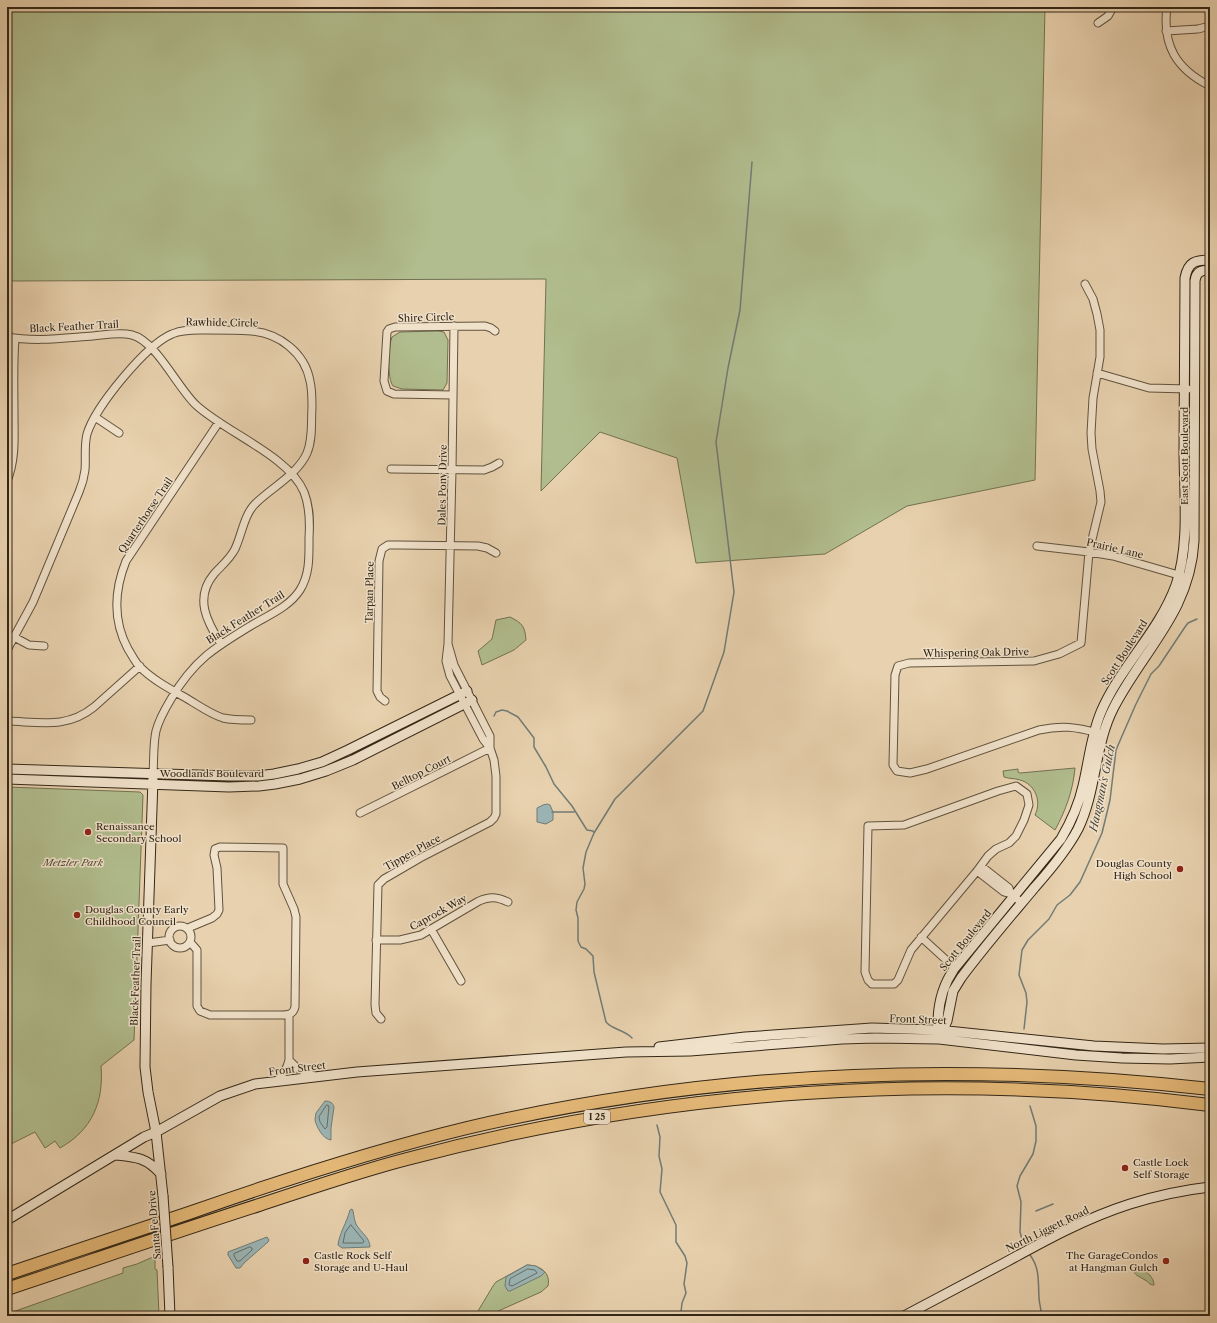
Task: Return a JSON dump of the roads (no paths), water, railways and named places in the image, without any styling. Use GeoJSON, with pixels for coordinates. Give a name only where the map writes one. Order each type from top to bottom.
{"type":"FeatureCollection","features":[{"type":"Feature","properties":{"kind":"highway","name":"I 25"},"geometry":{"type":"LineString","coordinates":[[7,1274],[240,1195],[380,1151],[502,1120],[624,1097],[709,1086],[792,1078],[900,1073],[982,1073],[1091,1078],[1126,1080],[1210,1089]]}},
{"type":"Feature","properties":{"kind":"highway","name":"I 25"},"geometry":{"type":"LineString","coordinates":[[7,1289],[252,1207],[399,1161],[521,1131],[643,1109],[778,1094],[922,1087],[1067,1091],[1149,1097],[1210,1105]]}},
{"type":"Feature","properties":{"kind":"street"},"geometry":{"type":"LineString","coordinates":[[1098,23],[1108,16],[1113,7]]}},
{"type":"Feature","properties":{"kind":"street"},"geometry":{"type":"LineString","coordinates":[[1167,7],[1166,31],[1172,51],[1181,66],[1195,79],[1210,86]]}},
{"type":"Feature","properties":{"kind":"street"},"geometry":{"type":"LineString","coordinates":[[1166,31],[1198,29],[1210,26]]}},
{"type":"Feature","properties":{"kind":"street","name":"East Scott Boulevard"},"geometry":{"type":"LineString","coordinates":[[1179,575],[1185,535],[1185,278],[1187,270],[1191,264],[1197,260],[1210,260]]}},
{"type":"Feature","properties":{"kind":"street","name":"East Scott Boulevard"},"geometry":{"type":"LineString","coordinates":[[1161,633],[1179,603],[1188,578],[1193,553],[1195,281],[1198,272],[1210,270]]}},
{"type":"Feature","properties":{"kind":"street","name":"Whispering Oak Drive"},"geometry":{"type":"LineString","coordinates":[[1085,284],[1093,299],[1100,330],[1100,357],[1093,398],[1091,433],[1093,456],[1101,502],[1088,552],[1081,643],[1068,651],[1034,661],[909,663],[898,666],[895,675],[893,765],[897,771],[910,773],[927,770],[1039,730],[1057,726],[1073,727],[1104,735]]}},
{"type":"Feature","properties":{"kind":"street","name":"Dales Pony Drive"},"geometry":{"type":"LineString","coordinates":[[454,326],[448,644],[463,693],[468,702]]}},
{"type":"Feature","properties":{"kind":"street","name":"Shire Circle"},"geometry":{"type":"LineString","coordinates":[[453,395],[394,394],[386,389],[384,381],[386,335],[389,329],[395,327],[485,326],[495,331]]}},
{"type":"Feature","properties":{"kind":"street","name":"Rawhide Circle"},"geometry":{"type":"LineString","coordinates":[[7,650],[36,595],[80,488],[85,470],[86,440],[90,425],[126,374],[152,349],[170,334],[192,330],[257,332],[271,335],[288,345],[296,352],[306,369],[312,392],[310,445],[304,458],[291,474],[254,505],[247,517],[232,555],[210,578],[206,587],[204,598],[206,617],[209,626],[221,644]]}},
{"type":"Feature","properties":{"kind":"street","name":"Black Feather Trail"},"geometry":{"type":"LineString","coordinates":[[7,337],[15,339],[47,340],[126,334],[140,338],[152,349],[190,398],[205,412],[275,459],[291,474],[303,491],[307,504],[310,521],[308,569],[304,584],[295,597],[285,606],[221,644],[198,661],[175,692],[156,730],[153,774],[144,1029],[145,1073],[148,1096],[156,1132]]}},
{"type":"Feature","properties":{"kind":"street"},"geometry":{"type":"LineString","coordinates":[[7,481],[11,470],[14,448],[13,365],[15,339]]}},
{"type":"Feature","properties":{"kind":"street"},"geometry":{"type":"LineString","coordinates":[[1097,374],[1149,388],[1195,389]]}},
{"type":"Feature","properties":{"kind":"street"},"geometry":{"type":"LineString","coordinates":[[95,417],[119,433]]}},
{"type":"Feature","properties":{"kind":"street","name":"Quarterhorse Trail"},"geometry":{"type":"LineString","coordinates":[[219,422],[126,561],[121,573],[116,600],[117,615],[124,642],[140,666],[159,682],[217,716],[231,719],[251,720]]}},
{"type":"Feature","properties":{"kind":"street"},"geometry":{"type":"LineString","coordinates":[[391,469],[484,470],[492,468],[499,463]]}},
{"type":"Feature","properties":{"kind":"street","name":"Tarpan Place"},"geometry":{"type":"LineString","coordinates":[[385,701],[380,697],[377,691],[379,561],[381,551],[385,546],[391,545],[450,546],[483,547],[496,553]]}},
{"type":"Feature","properties":{"kind":"street","name":"Prairie Lane"},"geometry":{"type":"LineString","coordinates":[[1036,546],[1113,556],[1188,578]]}},
{"type":"Feature","properties":{"kind":"street","name":"Scott Boulevard"},"geometry":{"type":"LineString","coordinates":[[940,1033],[937,1020],[940,999],[945,984],[955,968],[1013,895],[1056,847],[1068,827],[1081,795],[1094,732],[1105,703],[1164,610],[1179,575]]}},
{"type":"Feature","properties":{"kind":"street","name":"Scott Boulevard"},"geometry":{"type":"LineString","coordinates":[[940,1033],[947,1020],[951,998],[956,985],[1058,860],[1078,828],[1092,793],[1109,718],[1120,696],[1161,633]]}},
{"type":"Feature","properties":{"kind":"street"},"geometry":{"type":"LineString","coordinates":[[14,637],[29,645],[44,646]]}},
{"type":"Feature","properties":{"kind":"street"},"geometry":{"type":"LineString","coordinates":[[7,721],[57,723],[74,720],[87,713],[140,666]]}},
{"type":"Feature","properties":{"kind":"street","name":"Woodlands Boulevard"},"geometry":{"type":"LineString","coordinates":[[7,769],[244,776],[274,774],[322,762],[463,693]]}},
{"type":"Feature","properties":{"kind":"street","name":"Woodlands Boulevard"},"geometry":{"type":"LineString","coordinates":[[7,779],[244,787],[275,784],[300,779],[348,762],[468,702]]}},
{"type":"Feature","properties":{"kind":"street","name":"Tippen Place"},"geometry":{"type":"LineString","coordinates":[[381,1019],[376,1013],[375,1005],[377,889],[380,882],[420,858],[478,828],[494,818],[496,811],[496,776],[494,760],[490,748],[483,740],[468,702]]}},
{"type":"Feature","properties":{"kind":"street","name":"Belltop Court"},"geometry":{"type":"LineString","coordinates":[[360,813],[490,748]]}},
{"type":"Feature","properties":{"kind":"street"},"geometry":{"type":"LineString","coordinates":[[1016,786],[1027,794],[1029,805],[1024,820],[1016,836],[1008,843],[996,849],[988,856],[979,868],[911,950],[898,980],[894,984],[872,984],[868,980],[865,972],[868,826],[904,826],[998,791],[1016,786]]}},
{"type":"Feature","properties":{"kind":"street"},"geometry":{"type":"LineString","coordinates":[[188,928],[191,934],[190,942],[185,947],[181,948],[174,946],[170,940],[173,929],[180,926],[188,928],[212,918],[219,910],[217,868],[214,855],[215,849],[220,847],[283,848],[283,884],[294,909],[296,923],[294,1011],[289,1015],[210,1015],[200,1011],[197,1006],[197,950],[190,942]]}},
{"type":"Feature","properties":{"kind":"street"},"geometry":{"type":"LineString","coordinates":[[979,868],[1004,892],[1013,895],[1022,903]]}},
{"type":"Feature","properties":{"kind":"street","name":"Caprock Way"},"geometry":{"type":"LineString","coordinates":[[376,940],[405,940],[421,935],[486,898],[499,898],[508,902]]}},
{"type":"Feature","properties":{"kind":"street"},"geometry":{"type":"LineString","coordinates":[[431,929],[461,981]]}},
{"type":"Feature","properties":{"kind":"street"},"geometry":{"type":"LineString","coordinates":[[921,937],[955,968]]}},
{"type":"Feature","properties":{"kind":"street"},"geometry":{"type":"LineString","coordinates":[[148,943],[170,940]]}},
{"type":"Feature","properties":{"kind":"street"},"geometry":{"type":"LineString","coordinates":[[277,1081],[288,1066],[289,1015]]}},
{"type":"Feature","properties":{"kind":"street","name":"Front Street"},"geometry":{"type":"LineString","coordinates":[[7,1220],[144,1137],[156,1132],[205,1103],[228,1092],[255,1084],[314,1076],[626,1052],[688,1042],[872,1028],[1094,1046],[1152,1049],[1210,1048]]}},
{"type":"Feature","properties":{"kind":"street","name":"Front Street"},"geometry":{"type":"LineString","coordinates":[[940,1033],[1107,1057],[1157,1059],[1210,1057]]}},
{"type":"Feature","properties":{"kind":"street"},"geometry":{"type":"LineString","coordinates":[[289,1060],[302,1071],[314,1076]]}},
{"type":"Feature","properties":{"kind":"street","name":"Santa Fe Drive"},"geometry":{"type":"LineString","coordinates":[[156,1132],[161,1174],[170,1316]]}},
{"type":"Feature","properties":{"kind":"street"},"geometry":{"type":"LineString","coordinates":[[115,1155],[144,1160],[161,1174]]}},
{"type":"Feature","properties":{"kind":"street","name":"North Liggett Road"},"geometry":{"type":"LineString","coordinates":[[904,1316],[1031,1248],[1089,1220],[1129,1204],[1180,1191],[1210,1187]]}},
{"type":"Feature","properties":{"kind":"water"},"geometry":{"type":"Polygon","coordinates":[[[547,804],[550,805],[553,812],[553,820],[546,824],[537,822],[537,808],[547,804]]]}},
{"type":"Feature","properties":{"kind":"water"},"geometry":{"type":"Polygon","coordinates":[[[325,1101],[331,1102],[334,1107],[331,1140],[325,1138],[321,1133],[315,1120],[316,1113],[325,1101]]]}},
{"type":"Feature","properties":{"kind":"water"},"geometry":{"type":"Polygon","coordinates":[[[352,1209],[356,1224],[367,1237],[370,1247],[342,1248],[338,1245],[350,1210],[352,1209]]]}},
{"type":"Feature","properties":{"kind":"water"},"geometry":{"type":"Polygon","coordinates":[[[267,1237],[269,1240],[268,1242],[240,1268],[236,1268],[228,1255],[228,1252],[267,1237]]]}},
{"type":"Feature","properties":{"kind":"water"},"geometry":{"type":"Polygon","coordinates":[[[527,1265],[536,1266],[545,1272],[541,1276],[508,1291],[505,1286],[506,1277],[527,1265]]]}},
{"type":"Feature","properties":{"kind":"waterway"},"geometry":{"type":"LineString","coordinates":[[594,833],[615,799],[703,711],[724,652],[734,592],[716,442],[728,368],[740,310],[752,162]]}},
{"type":"Feature","properties":{"kind":"waterway","name":"Hangman's Gulch"},"geometry":{"type":"LineString","coordinates":[[1024,1029],[1027,1002],[1026,993],[1019,975],[1022,950],[1028,940],[1049,919],[1057,905],[1070,895],[1080,882],[1102,833],[1110,800],[1116,750],[1136,704],[1151,674],[1159,666],[1188,623],[1197,619]]}},
{"type":"Feature","properties":{"kind":"waterway"},"geometry":{"type":"LineString","coordinates":[[494,716],[496,712],[502,710],[518,717],[534,738],[534,747],[554,784],[572,806],[587,830],[593,831],[594,833],[586,852],[583,868],[585,884],[584,889],[577,902],[576,910],[578,918],[578,941],[581,947],[586,949],[593,956],[594,972],[606,1022],[632,1038]]}},
{"type":"Feature","properties":{"kind":"waterway"},"geometry":{"type":"LineString","coordinates":[[552,812],[574,812]]}},
{"type":"Feature","properties":{"kind":"waterway","name":"Hangman's Gulch"},"geometry":{"type":"LineString","coordinates":[[1026,1246],[1020,1232],[1021,1202],[1017,1186],[1020,1176],[1033,1154],[1036,1141],[1036,1126],[1030,1106]]}},
{"type":"Feature","properties":{"kind":"waterway"},"geometry":{"type":"LineString","coordinates":[[657,1125],[660,1137],[659,1156],[662,1169],[660,1192],[676,1225],[676,1242],[685,1256],[687,1263],[684,1284],[686,1293],[682,1303],[680,1316]]}},
{"type":"Feature","properties":{"kind":"waterway"},"geometry":{"type":"LineString","coordinates":[[1036,1211],[1053,1204]]}},
{"type":"Feature","properties":{"kind":"waterway","name":"Hangman's Gulch"},"geometry":{"type":"LineString","coordinates":[[1030,1255],[1037,1270],[1041,1316]]}},
{"type":"Feature","properties":{"kind":"place","name":"Renaissance Secondary School"},"geometry":{"type":"Point","coordinates":[88,832]}},
{"type":"Feature","properties":{"kind":"place","name":"Douglas County High School"},"geometry":{"type":"Point","coordinates":[1180,869]}},
{"type":"Feature","properties":{"kind":"place","name":"Douglas County Early Childhood Council"},"geometry":{"type":"Point","coordinates":[77,915]}},
{"type":"Feature","properties":{"kind":"place","name":"Castle Lock Self Storage"},"geometry":{"type":"Point","coordinates":[1125,1168]}},
{"type":"Feature","properties":{"kind":"place","name":"Castle Rock Self Storage and U-Haul"},"geometry":{"type":"Point","coordinates":[306,1261]}},
{"type":"Feature","properties":{"kind":"place","name":"The GarageCondos at Hangman Gulch"},"geometry":{"type":"Point","coordinates":[1166,1261]}},
{"type":"Feature","properties":{"kind":"park label","name":"Metzler Park"},"geometry":{"type":"Point","coordinates":[73,862]}}]}
